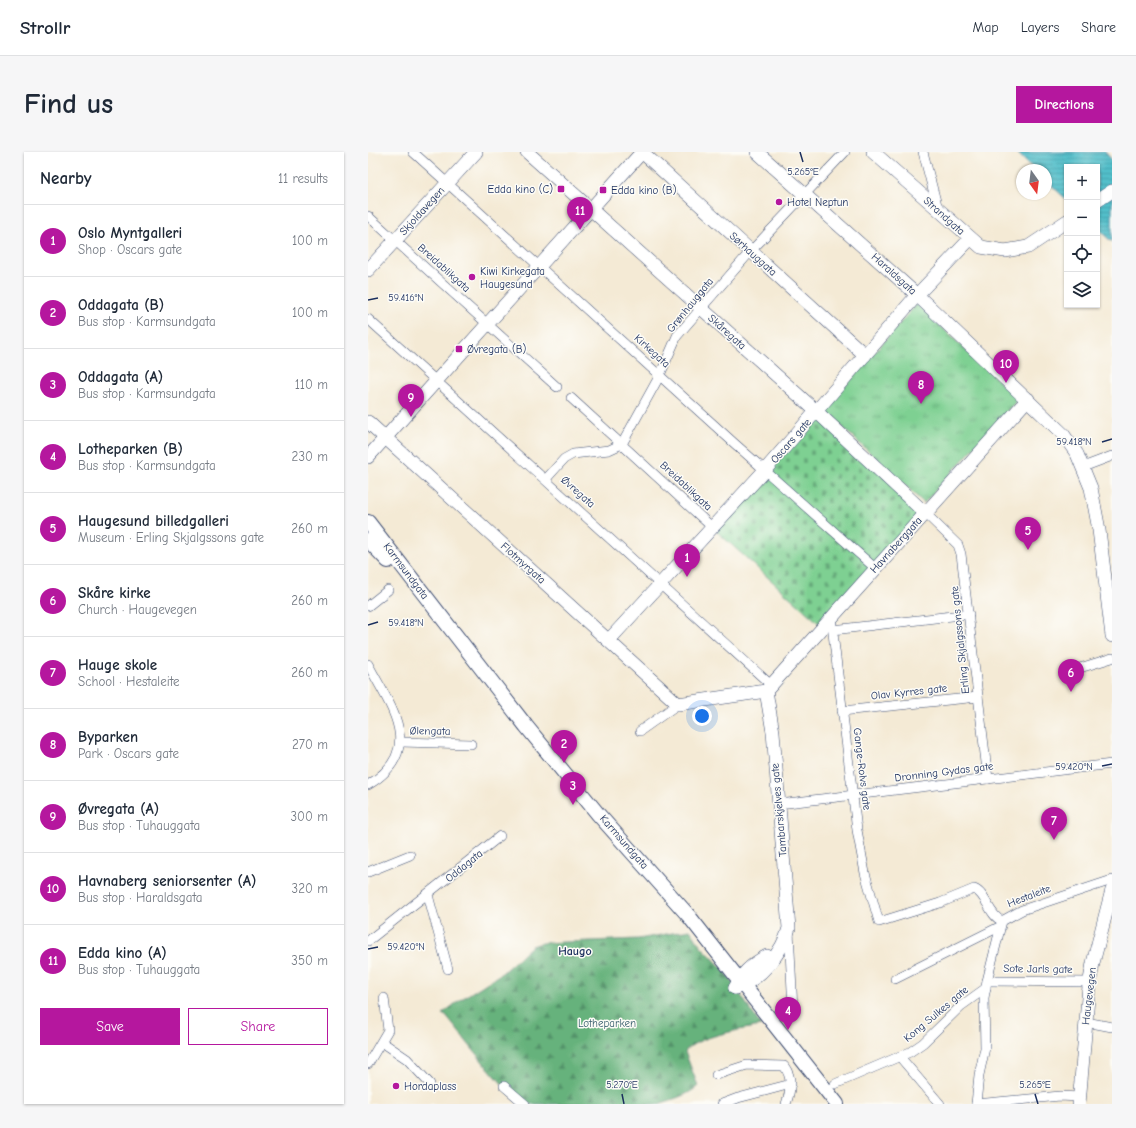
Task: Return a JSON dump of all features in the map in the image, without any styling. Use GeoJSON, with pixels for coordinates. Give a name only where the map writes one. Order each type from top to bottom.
{"type":"FeatureCollection","features":[{"type":"Feature","properties":{"kind":"main road","name":"Karmsundgata"},"geometry":{"type":"LineString","coordinates":[[368,522],[526,726],[598,814],[688,915],[825,1104]]}},
{"type":"Feature","properties":{"kind":"main road","name":"Karmsundgata"},"geometry":{"type":"LineString","coordinates":[[368,540],[418,598],[536,749],[679,917],[739,984],[837,1104]]}},
{"type":"Feature","properties":{"kind":"street","name":"Kirkegata"},"geometry":{"type":"LineString","coordinates":[[413,152],[875,568]]}},
{"type":"Feature","properties":{"kind":"street","name":"Skjoldavegen"},"geometry":{"type":"LineString","coordinates":[[368,270],[476,152]]}},
{"type":"Feature","properties":{"kind":"street","name":"Skåregata"},"geometry":{"type":"LineString","coordinates":[[527,152],[816,412],[925,513]]}},
{"type":"Feature","properties":{"kind":"street"},"geometry":{"type":"LineString","coordinates":[[368,458],[436,380],[642,152]]}},
{"type":"Feature","properties":{"kind":"street","name":"Sørhauggata"},"geometry":{"type":"LineString","coordinates":[[642,152],[750,252],[865,355]]}},
{"type":"Feature","properties":{"kind":"street","name":"Haraldsgata"},"geometry":{"type":"LineString","coordinates":[[757,152],[917,295],[1028,399]]}},
{"type":"Feature","properties":{"kind":"street","name":"Grønhauggata"},"geometry":{"type":"LineString","coordinates":[[622,444],[660,375],[677,336],[750,252],[845,152]]}},
{"type":"Feature","properties":{"kind":"street","name":"Strandgata"},"geometry":{"type":"LineString","coordinates":[[874,152],[938,211],[981,247],[992,250],[1016,251],[1028,247],[1064,223]]}},
{"type":"Feature","properties":{"kind":"street"},"geometry":{"type":"LineString","coordinates":[[923,152],[938,211]]}},
{"type":"Feature","properties":{"kind":"street"},"geometry":{"type":"LineString","coordinates":[[1099,200],[1112,192]]}},
{"type":"Feature","properties":{"kind":"street","name":"Breidablikgata"},"geometry":{"type":"LineString","coordinates":[[368,216],[557,387]]}},
{"type":"Feature","properties":{"kind":"street","name":"Oscars gate"},"geometry":{"type":"LineString","coordinates":[[609,640],[713,528],[917,295],[970,239]]}},
{"type":"Feature","properties":{"kind":"street","name":"Øvregata"},"geometry":{"type":"LineString","coordinates":[[368,319],[661,584],[769,688]]}},
{"type":"Feature","properties":{"kind":"street","name":"Breidablikgata"},"geometry":{"type":"LineString","coordinates":[[571,398],[713,528]]}},
{"type":"Feature","properties":{"kind":"street"},"geometry":{"type":"LineString","coordinates":[[1028,399],[1062,434],[1077,454],[1091,488],[1096,510],[1112,636]]}},
{"type":"Feature","properties":{"kind":"street","name":"Havnaberggata"},"geometry":{"type":"LineString","coordinates":[[769,688],[832,624],[875,568],[1028,399]]}},
{"type":"Feature","properties":{"kind":"street","name":"Flotmyrgata"},"geometry":{"type":"LineString","coordinates":[[368,422],[678,704]]}},
{"type":"Feature","properties":{"kind":"street"},"geometry":{"type":"LineString","coordinates":[[546,480],[564,459],[573,454],[609,450],[622,444]]}},
{"type":"Feature","properties":{"kind":"street"},"geometry":{"type":"LineString","coordinates":[[1083,467],[1112,456]]}},
{"type":"Feature","properties":{"kind":"street","name":"Erling Skjalgssons gate"},"geometry":{"type":"LineString","coordinates":[[925,513],[958,545],[961,554],[988,779]]}},
{"type":"Feature","properties":{"kind":"street"},"geometry":{"type":"LineString","coordinates":[[368,606],[388,590]]}},
{"type":"Feature","properties":{"kind":"street"},"geometry":{"type":"LineString","coordinates":[[832,624],[969,614]]}},
{"type":"Feature","properties":{"kind":"street","name":"Gange-Rolvs gate"},"geometry":{"type":"LineString","coordinates":[[832,624],[857,830],[864,866],[879,922]]}},
{"type":"Feature","properties":{"kind":"street"},"geometry":{"type":"LineString","coordinates":[[1067,672],[1112,658]]}},
{"type":"Feature","properties":{"kind":"street","name":"Ølengata"},"geometry":{"type":"LineString","coordinates":[[368,664],[396,719],[401,742],[471,744]]}},
{"type":"Feature","properties":{"kind":"street"},"geometry":{"type":"LineString","coordinates":[[640,731],[678,704],[769,688]]}},
{"type":"Feature","properties":{"kind":"street","name":"Tambarskjelves gate"},"geometry":{"type":"LineString","coordinates":[[769,688],[789,928],[793,1010]]}},
{"type":"Feature","properties":{"kind":"street","name":"Olav Kyrres gate"},"geometry":{"type":"LineString","coordinates":[[842,711],[978,697]]}},
{"type":"Feature","properties":{"kind":"street"},"geometry":{"type":"LineString","coordinates":[[368,785],[381,776],[391,764],[398,754],[401,742]]}},
{"type":"Feature","properties":{"kind":"street","name":"Dronning Gydas gate"},"geometry":{"type":"LineString","coordinates":[[779,804],[1112,764]]}},
{"type":"Feature","properties":{"kind":"street","name":"Oddagata"},"geometry":{"type":"LineString","coordinates":[[369,938],[428,895],[500,836]]}},
{"type":"Feature","properties":{"kind":"street"},"geometry":{"type":"LineString","coordinates":[[368,872],[410,855]]}},
{"type":"Feature","properties":{"kind":"street","name":"Hestaleite"},"geometry":{"type":"LineString","coordinates":[[879,922],[940,903],[974,889],[979,892],[1000,924],[1022,910],[1112,880]]}},
{"type":"Feature","properties":{"kind":"street","name":"Haugevegen"},"geometry":{"type":"LineString","coordinates":[[1079,1101],[1089,982],[1112,890]]}},
{"type":"Feature","properties":{"kind":"street"},"geometry":{"type":"LineString","coordinates":[[428,895],[448,969]]}},
{"type":"Feature","properties":{"kind":"street"},"geometry":{"type":"LineString","coordinates":[[894,979],[1000,924]]}},
{"type":"Feature","properties":{"kind":"street"},"geometry":{"type":"LineString","coordinates":[[1000,924],[986,985],[985,1048],[978,1075],[976,1104],[1060,1096],[1079,1101]]}},
{"type":"Feature","properties":{"kind":"street","name":"Tambarskjelves gate"},"geometry":{"type":"LineString","coordinates":[[739,984],[753,979],[778,951],[787,939],[789,928]]}},
{"type":"Feature","properties":{"kind":"street","name":"Sote Jarls gate"},"geometry":{"type":"LineString","coordinates":[[986,985],[1089,982]]}},
{"type":"Feature","properties":{"kind":"street","name":"Kong Sulkes gate"},"geometry":{"type":"LineString","coordinates":[[835,1084],[900,1057],[923,1043],[961,1006],[986,985]]}},
{"type":"Feature","properties":{"kind":"street"},"geometry":{"type":"LineString","coordinates":[[368,1064],[387,1035],[388,1025],[384,998]]}},
{"type":"Feature","properties":{"kind":"street"},"geometry":{"type":"LineString","coordinates":[[1086,1022],[1112,1027]]}},
{"type":"Feature","properties":{"kind":"street"},"geometry":{"type":"LineString","coordinates":[[382,1042],[408,1059],[430,1084]]}},
{"type":"Feature","properties":{"kind":"street"},"geometry":{"type":"LineString","coordinates":[[900,1057],[940,1104]]}},
{"type":"Feature","properties":{"kind":"street"},"geometry":{"type":"LineString","coordinates":[[716,1075],[747,1065],[784,1066],[788,1071],[791,1084],[786,1104]]}},
{"type":"Feature","properties":{"kind":"street"},"geometry":{"type":"LineString","coordinates":[[722,1104],[738,1098],[791,1084]]}},
{"type":"Feature","properties":{"kind":"street"},"geometry":{"type":"LineString","coordinates":[[504,1086],[525,1104]]}},
{"type":"Feature","properties":{"kind":"green space"},"geometry":{"type":"Polygon","coordinates":[[[917,304],[1018,399],[924,503],[824,410],[917,304]]]}},
{"type":"Feature","properties":{"kind":"green space"},"geometry":{"type":"Polygon","coordinates":[[[816,411],[925,513],[823,627],[713,528],[816,411]]]}},
{"type":"Feature","properties":{"kind":"green space","name":"Lotheparken"},"geometry":{"type":"Polygon","coordinates":[[[690,930],[701,946],[725,971],[761,1026],[720,1034],[698,1042],[690,1047],[685,1052],[698,1086],[684,1095],[674,1099],[658,1104],[520,1104],[482,1061],[446,1016],[442,1014],[460,1000],[502,973],[532,946],[542,943],[638,939],[690,930]]]}},
{"type":"Feature","properties":{"kind":"water"},"geometry":{"type":"Polygon","coordinates":[[[1016,152],[1105,152],[1112,160],[1112,242],[1100,231],[1100,164],[1064,164],[1064,197],[1052,186],[1052,164],[1029,164],[1016,152]]]}},
{"type":"Feature","properties":{"kind":"place","name":"Edda kino (C)"},"geometry":{"type":"Point","coordinates":[561,189]}},
{"type":"Feature","properties":{"kind":"place","name":"Edda kino (B)"},"geometry":{"type":"Point","coordinates":[603,190]}},
{"type":"Feature","properties":{"kind":"place","name":"Hotel Neptun"},"geometry":{"type":"Point","coordinates":[779,202]}},
{"type":"Feature","properties":{"kind":"place","name":"Edda kino (A)"},"geometry":{"type":"Point","coordinates":[580,230]}},
{"type":"Feature","properties":{"kind":"place","name":"Kiwi Kirkegata Haugesund"},"geometry":{"type":"Point","coordinates":[472,277]}},
{"type":"Feature","properties":{"kind":"place","name":"Øvregata (B)"},"geometry":{"type":"Point","coordinates":[459,349]}},
{"type":"Feature","properties":{"kind":"place","name":"Havnaberg seniorsenter (A)"},"geometry":{"type":"Point","coordinates":[1006,383]}},
{"type":"Feature","properties":{"kind":"place","name":"Byparken"},"geometry":{"type":"Point","coordinates":[921,404]}},
{"type":"Feature","properties":{"kind":"place","name":"Øvregata (A)"},"geometry":{"type":"Point","coordinates":[411,417]}},
{"type":"Feature","properties":{"kind":"place","name":"Haugesund billedgalleri"},"geometry":{"type":"Point","coordinates":[1028,550]}},
{"type":"Feature","properties":{"kind":"place","name":"Oslo Myntgalleri"},"geometry":{"type":"Point","coordinates":[687,577]}},
{"type":"Feature","properties":{"kind":"place","name":"Skåre kirke"},"geometry":{"type":"Point","coordinates":[1071,692]}},
{"type":"Feature","properties":{"kind":"place","name":"Oddagata (B)"},"geometry":{"type":"Point","coordinates":[564,763]}},
{"type":"Feature","properties":{"kind":"place","name":"Oddagata (A)"},"geometry":{"type":"Point","coordinates":[573,805]}},
{"type":"Feature","properties":{"kind":"place","name":"Hauge skole"},"geometry":{"type":"Point","coordinates":[1054,840]}},
{"type":"Feature","properties":{"kind":"place","name":"Lotheparken (B)"},"geometry":{"type":"Point","coordinates":[788,1030]}},
{"type":"Feature","properties":{"kind":"place","name":"Hordaplass"},"geometry":{"type":"Point","coordinates":[396,1086]}},
{"type":"Feature","properties":{"kind":"district","name":"Haugo"},"geometry":{"type":"Point","coordinates":[575,951]}}]}
